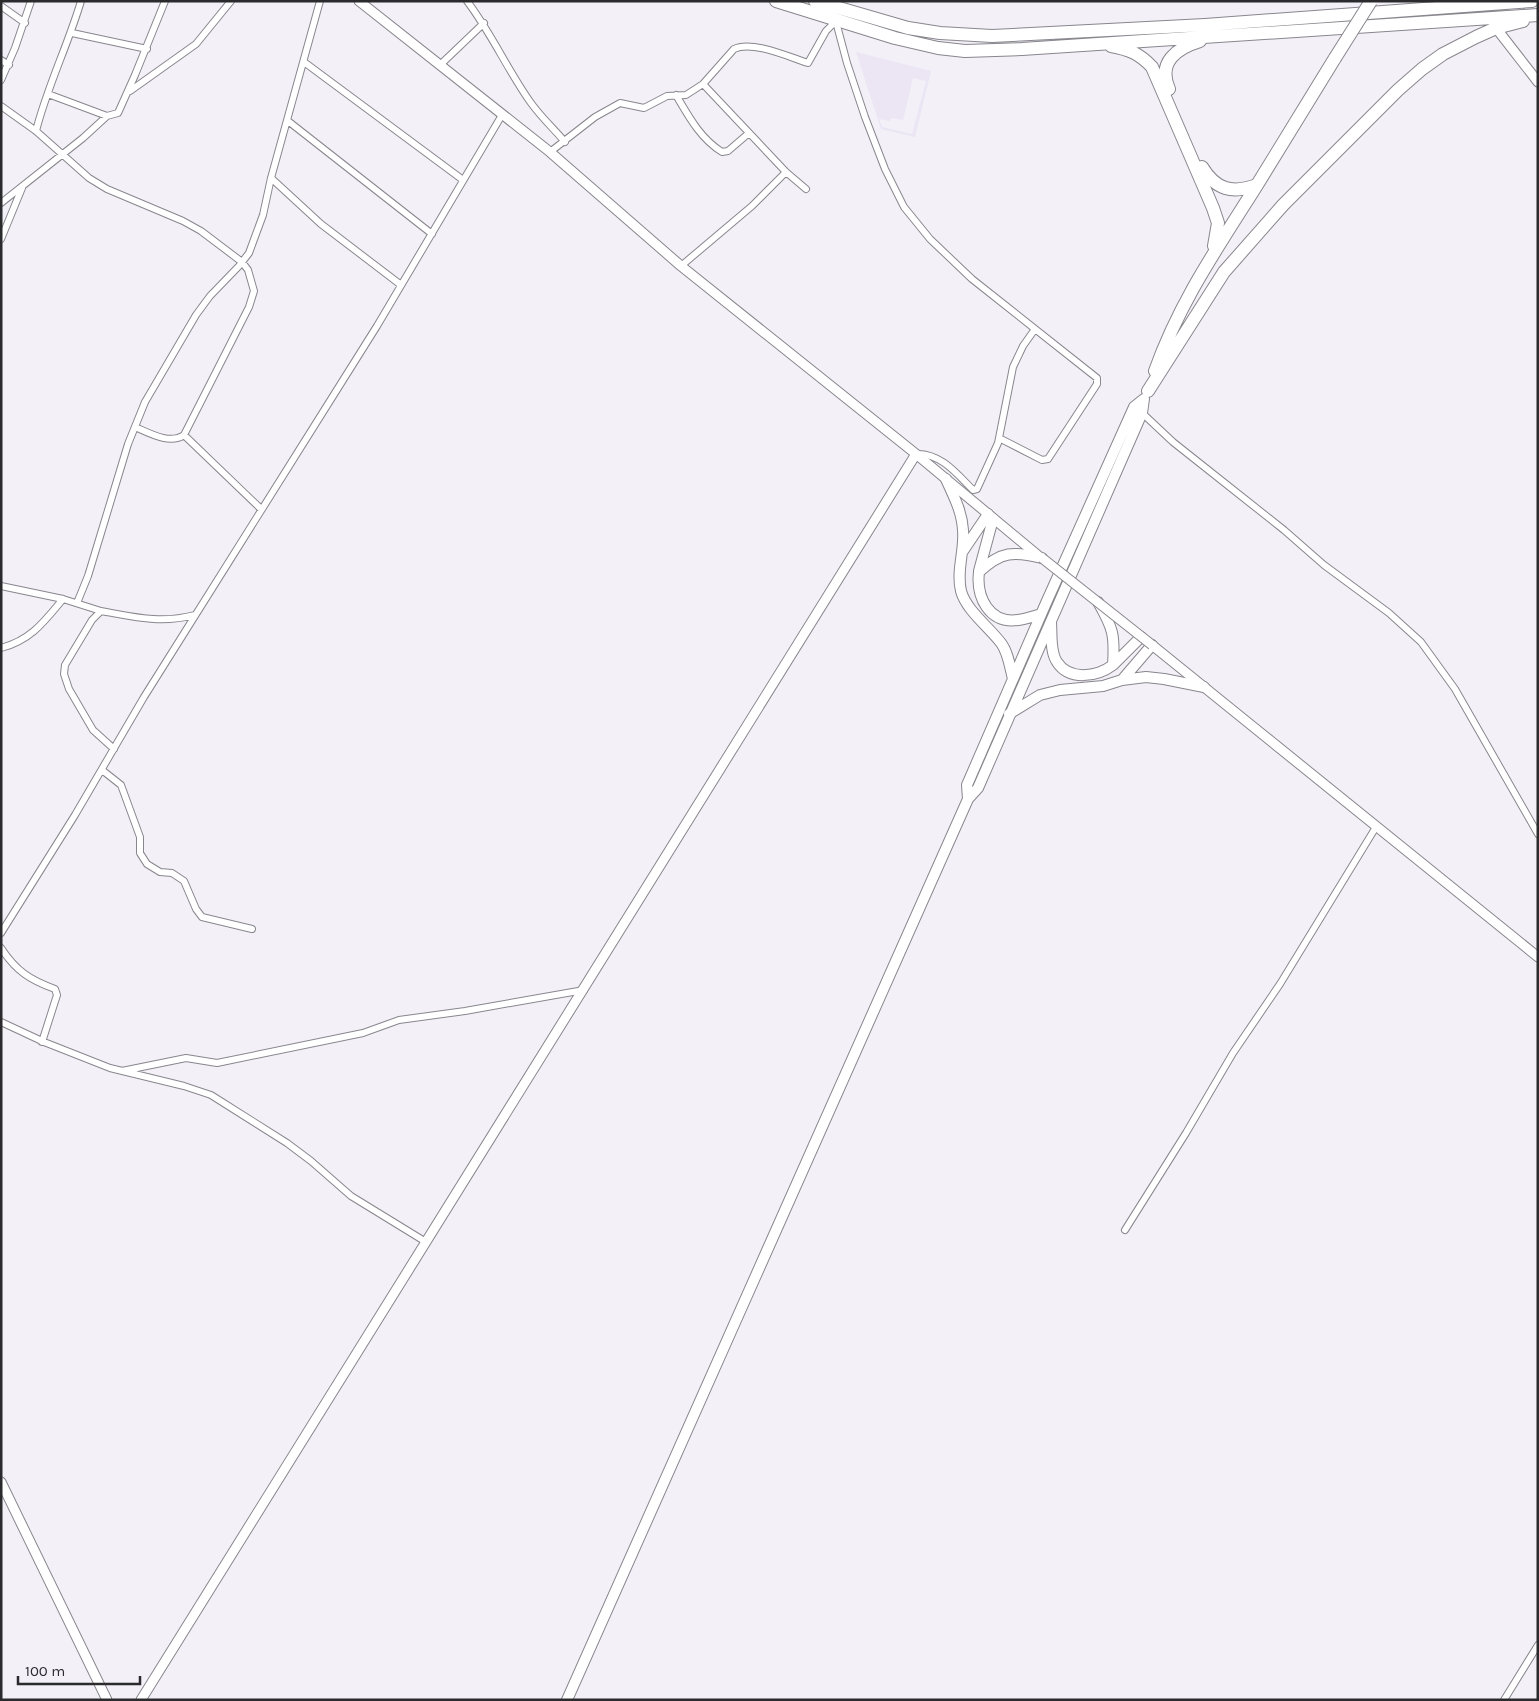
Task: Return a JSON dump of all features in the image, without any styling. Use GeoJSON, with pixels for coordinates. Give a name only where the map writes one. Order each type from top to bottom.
{"type":"FeatureCollection","features":[{"type":"Feature","properties":{"kind":"highway"},"geometry":{"type":"LineString","coordinates":[[776,1],[835,16],[908,28],[940,33],[992,36],[1205,25],[1532,1]]}},
{"type":"Feature","properties":{"kind":"highway"},"geometry":{"type":"LineString","coordinates":[[815,1],[835,16],[895,38],[938,48],[965,51],[1538,16]]}},
{"type":"Feature","properties":{"kind":"highway"},"geometry":{"type":"LineString","coordinates":[[1146,395],[1169,334],[1183,305],[1212,255],[1371,1]]}},
{"type":"Feature","properties":{"kind":"highway"},"geometry":{"type":"LineString","coordinates":[[1463,7],[1476,1]]}},
{"type":"Feature","properties":{"kind":"highway"},"geometry":{"type":"LineString","coordinates":[[1146,395],[1224,272],[1283,205],[1398,90],[1443,54],[1496,28],[1538,16]]}},
{"type":"Feature","properties":{"kind":"highway"},"geometry":{"type":"LineString","coordinates":[[1218,36],[1186,45],[1176,51],[1168,62],[1165,73],[1166,83],[1201,166],[1208,177],[1214,183],[1226,189],[1245,189],[1257,185]]}},
{"type":"Feature","properties":{"kind":"highway"},"geometry":{"type":"LineString","coordinates":[[1091,43],[1132,51],[1143,57],[1152,67],[1218,223],[1212,255]]}},
{"type":"Feature","properties":{"kind":"main road"},"geometry":{"type":"LineString","coordinates":[[968,799],[967,785],[1041,614],[1146,395]]}},
{"type":"Feature","properties":{"kind":"main road"},"geometry":{"type":"LineString","coordinates":[[567,1700],[968,799],[978,788],[1051,620],[1138,410]]}},
{"type":"Feature","properties":{"kind":"main road"},"geometry":{"type":"LineString","coordinates":[[946,479],[960,511],[964,531],[959,575],[962,592],[976,616],[1002,644],[1013,679]]}},
{"type":"Feature","properties":{"kind":"main road"},"geometry":{"type":"LineString","coordinates":[[991,517],[977,584],[981,600],[988,611],[1002,619],[1018,620],[1041,614]]}},
{"type":"Feature","properties":{"kind":"main road"},"geometry":{"type":"LineString","coordinates":[[962,552],[991,517]]}},
{"type":"Feature","properties":{"kind":"main road"},"geometry":{"type":"LineString","coordinates":[[979,572],[991,560],[1007,554],[1022,553],[1042,558]]}},
{"type":"Feature","properties":{"kind":"main road"},"geometry":{"type":"LineString","coordinates":[[1098,602],[1111,625],[1115,642],[1112,665]]}},
{"type":"Feature","properties":{"kind":"main road"},"geometry":{"type":"LineString","coordinates":[[1051,620],[1052,647],[1056,661],[1064,669],[1078,675],[1096,674],[1104,671],[1142,637]]}},
{"type":"Feature","properties":{"kind":"main road"},"geometry":{"type":"LineString","coordinates":[[1122,680],[1152,645]]}},
{"type":"Feature","properties":{"kind":"main road"},"geometry":{"type":"LineString","coordinates":[[1009,715],[1040,695],[1060,690],[1103,686],[1122,680],[1146,677],[1204,687]]}},
{"type":"Feature","properties":{"kind":"street"},"geometry":{"type":"LineString","coordinates":[[1,80],[25,23],[31,1]]}},
{"type":"Feature","properties":{"kind":"street"},"geometry":{"type":"LineString","coordinates":[[36,131],[40,113],[72,33],[82,1]]}},
{"type":"Feature","properties":{"kind":"street"},"geometry":{"type":"LineString","coordinates":[[3,199],[22,188],[107,116],[118,113],[165,1]]}},
{"type":"Feature","properties":{"kind":"street"},"geometry":{"type":"LineString","coordinates":[[128,91],[196,44],[231,1]]}},
{"type":"Feature","properties":{"kind":"street"},"geometry":{"type":"LineString","coordinates":[[76,603],[88,576],[128,444],[154,384],[210,296],[249,252],[263,215],[271,178],[320,1]]}},
{"type":"Feature","properties":{"kind":"street"},"geometry":{"type":"LineString","coordinates":[[360,1],[550,152],[682,266],[916,454],[991,517],[1538,957]]}},
{"type":"Feature","properties":{"kind":"street"},"geometry":{"type":"LineString","coordinates":[[469,2],[484,23],[505,62],[532,104],[564,142]]}},
{"type":"Feature","properties":{"kind":"street"},"geometry":{"type":"LineString","coordinates":[[1,6],[25,23]]}},
{"type":"Feature","properties":{"kind":"street"},"geometry":{"type":"LineString","coordinates":[[550,152],[595,117],[620,103],[644,108],[667,96],[686,95],[703,84],[734,48],[741,46],[773,52],[808,63],[835,16]]}},
{"type":"Feature","properties":{"kind":"street"},"geometry":{"type":"LineString","coordinates":[[835,16],[847,63],[865,118],[885,169],[904,207],[930,239],[972,279],[1097,378],[1097,384],[1048,459],[1042,460],[999,438]]}},
{"type":"Feature","properties":{"kind":"street"},"geometry":{"type":"LineString","coordinates":[[440,65],[484,23]]}},
{"type":"Feature","properties":{"kind":"street"},"geometry":{"type":"LineString","coordinates":[[1496,28],[1538,82]]}},
{"type":"Feature","properties":{"kind":"street"},"geometry":{"type":"LineString","coordinates":[[72,33],[146,48]]}},
{"type":"Feature","properties":{"kind":"street"},"geometry":{"type":"LineString","coordinates":[[1,60],[8,64]]}},
{"type":"Feature","properties":{"kind":"street"},"geometry":{"type":"LineString","coordinates":[[304,62],[463,180]]}},
{"type":"Feature","properties":{"kind":"street"},"geometry":{"type":"LineString","coordinates":[[703,84],[786,172],[806,189]]}},
{"type":"Feature","properties":{"kind":"street"},"geometry":{"type":"LineString","coordinates":[[48,94],[107,116]]}},
{"type":"Feature","properties":{"kind":"street"},"geometry":{"type":"LineString","coordinates":[[676,95],[697,130],[714,147],[722,152],[728,151],[749,133]]}},
{"type":"Feature","properties":{"kind":"street"},"geometry":{"type":"LineString","coordinates":[[1,106],[36,131],[89,178],[108,189],[183,221],[201,231],[242,262],[248,270],[252,281],[253,298],[184,435],[180,438],[169,439],[135,427]]}},
{"type":"Feature","properties":{"kind":"street"},"geometry":{"type":"LineString","coordinates":[[1,933],[102,770],[144,697],[401,286],[502,115]]}},
{"type":"Feature","properties":{"kind":"street"},"geometry":{"type":"LineString","coordinates":[[288,121],[432,234]]}},
{"type":"Feature","properties":{"kind":"street"},"geometry":{"type":"LineString","coordinates":[[682,266],[752,206],[786,172]]}},
{"type":"Feature","properties":{"kind":"street"},"geometry":{"type":"LineString","coordinates":[[271,178],[321,224],[401,286]]}},
{"type":"Feature","properties":{"kind":"street"},"geometry":{"type":"LineString","coordinates":[[1,239],[22,188]]}},
{"type":"Feature","properties":{"kind":"street"},"geometry":{"type":"LineString","coordinates":[[916,454],[927,454],[936,457],[975,490],[977,489],[999,438],[1013,368],[1023,346],[1035,329]]}},
{"type":"Feature","properties":{"kind":"street"},"geometry":{"type":"LineString","coordinates":[[1138,410],[1173,442],[1284,530],[1324,565],[1389,613],[1421,642],[1455,689],[1538,834]]}},
{"type":"Feature","properties":{"kind":"street"},"geometry":{"type":"LineString","coordinates":[[184,435],[261,509]]}},
{"type":"Feature","properties":{"kind":"street"},"geometry":{"type":"LineString","coordinates":[[141,1700],[916,454]]}},
{"type":"Feature","properties":{"kind":"street"},"geometry":{"type":"LineString","coordinates":[[1,586],[63,599],[101,611],[148,620],[166,621],[195,616]]}},
{"type":"Feature","properties":{"kind":"street"},"geometry":{"type":"LineString","coordinates":[[1,648],[22,641],[40,628],[63,599]]}},
{"type":"Feature","properties":{"kind":"street"},"geometry":{"type":"LineString","coordinates":[[101,611],[92,620],[66,665],[64,674],[69,689],[93,730],[114,749]]}},
{"type":"Feature","properties":{"kind":"street"},"geometry":{"type":"LineString","coordinates":[[102,770],[121,785],[140,837],[140,853],[147,864],[160,872],[172,873],[184,881],[196,909],[202,917],[252,929]]}},
{"type":"Feature","properties":{"kind":"street"},"geometry":{"type":"LineString","coordinates":[[1125,1230],[1234,1053],[1280,984],[1376,827]]}},
{"type":"Feature","properties":{"kind":"street"},"geometry":{"type":"LineString","coordinates":[[1,948],[19,970],[38,983],[57,991],[42,1042]]}},
{"type":"Feature","properties":{"kind":"street"},"geometry":{"type":"LineString","coordinates":[[121,1072],[186,1058],[217,1063],[362,1033],[399,1020],[465,1012],[584,990]]}},
{"type":"Feature","properties":{"kind":"street"},"geometry":{"type":"LineString","coordinates":[[1,1022],[42,1042],[121,1072],[184,1086],[212,1095],[287,1143],[351,1196],[426,1242]]}},
{"type":"Feature","properties":{"kind":"street"},"geometry":{"type":"LineString","coordinates":[[1,1482],[107,1700]]}},
{"type":"Feature","properties":{"kind":"street"},"geometry":{"type":"LineString","coordinates":[[1504,1700],[1538,1645]]}},
{"type":"Feature","properties":{"kind":"shaded area"},"geometry":{"type":"Polygon","coordinates":[[[856,52],[931,71],[915,137],[881,129],[856,52]],[[913,78],[903,120],[891,118],[890,121],[879,119],[882,127],[912,134],[926,81],[913,78]]]}}]}
